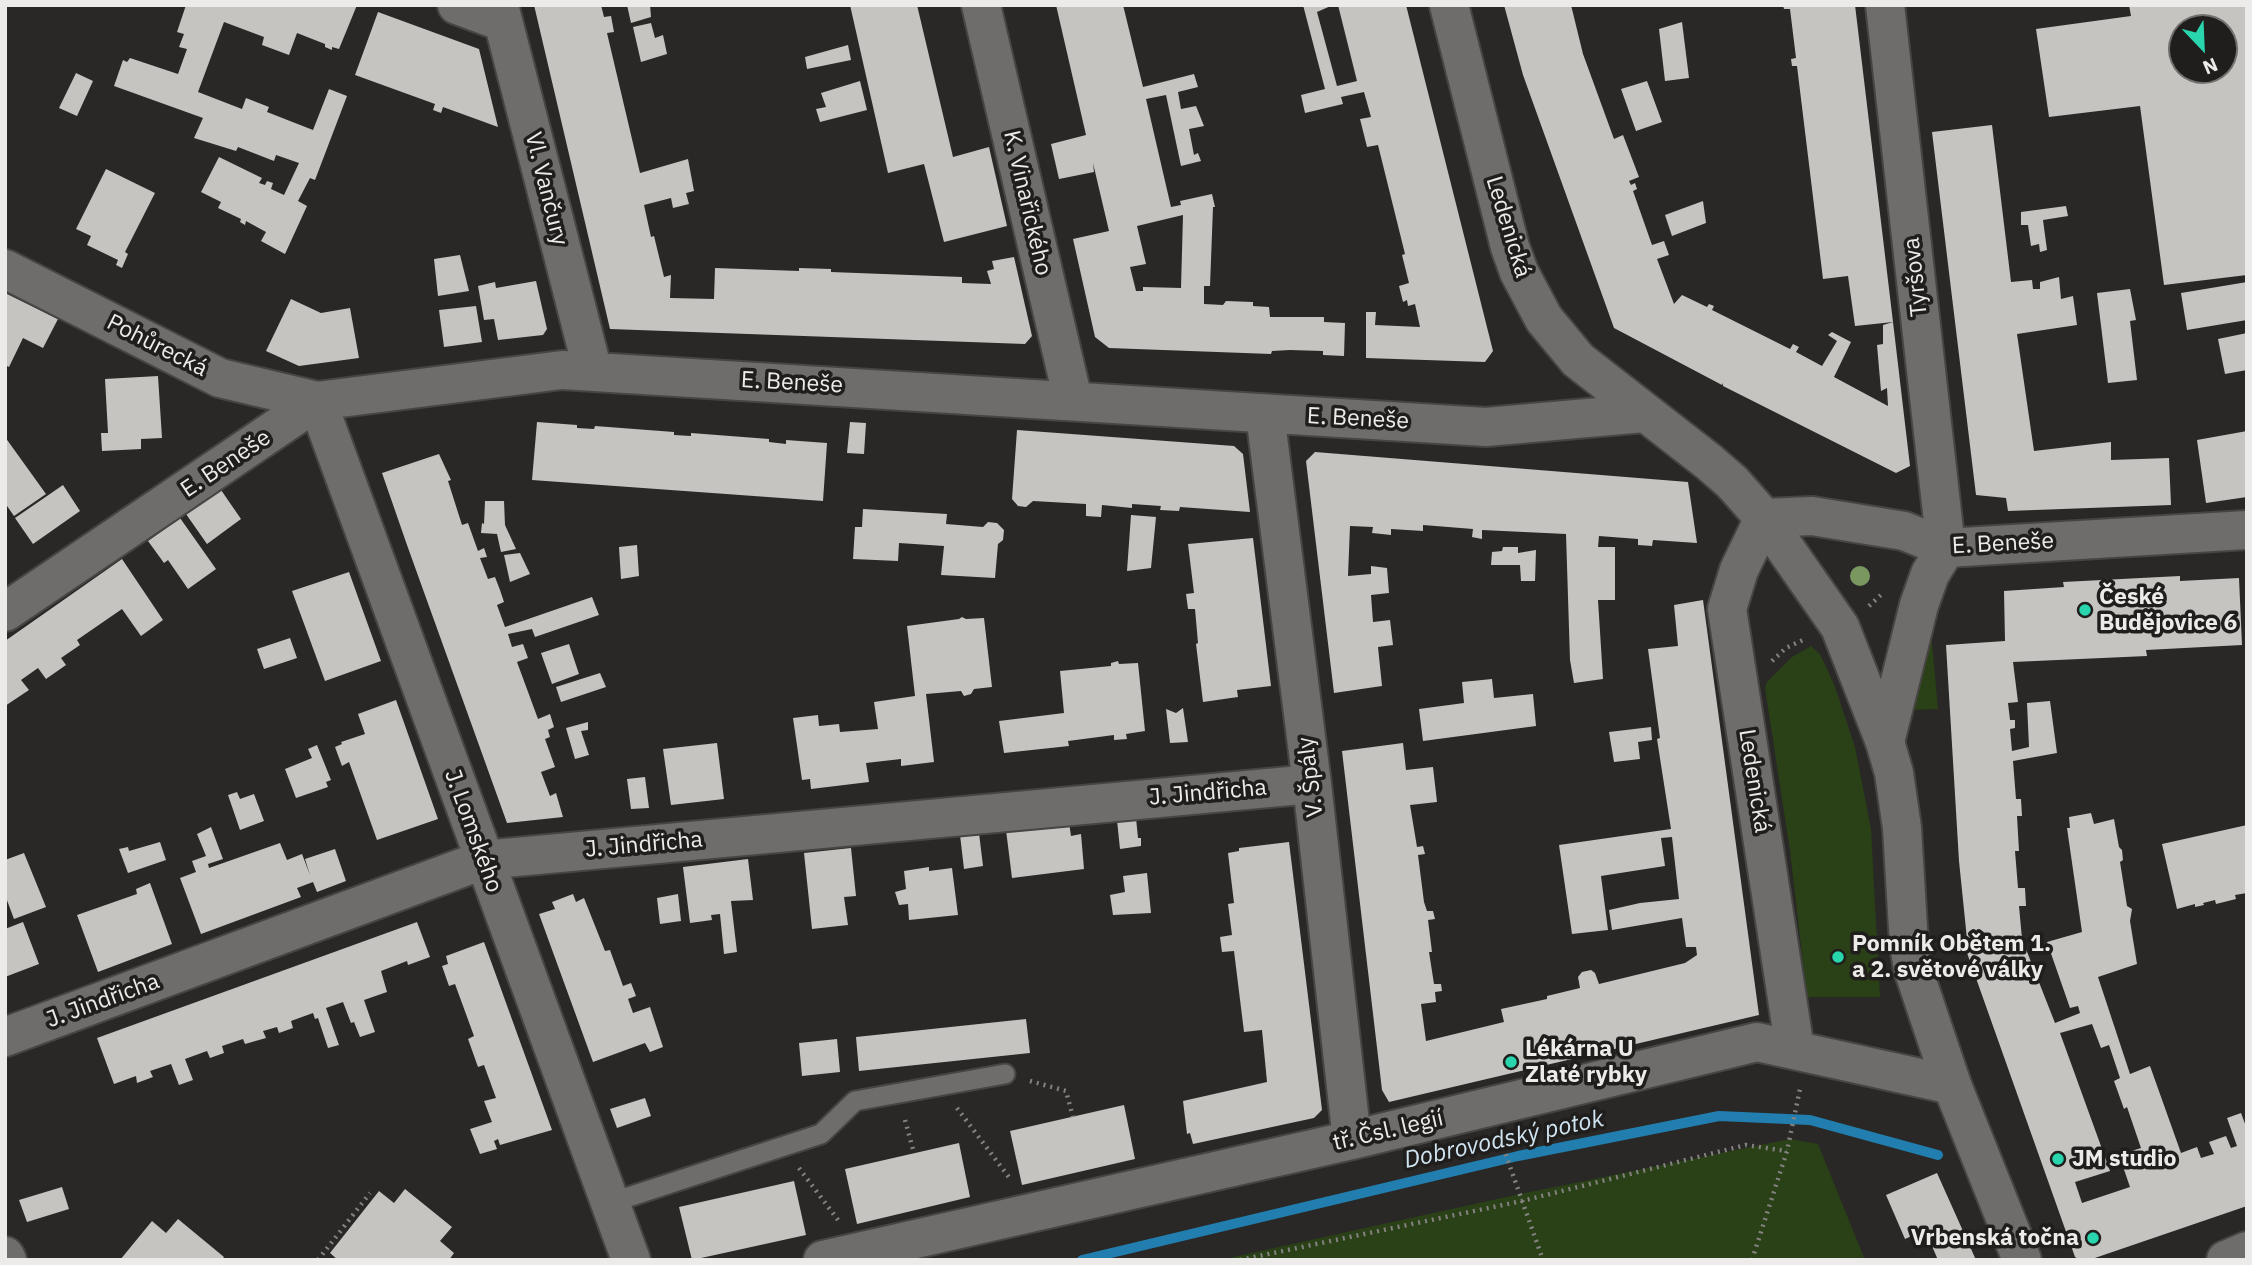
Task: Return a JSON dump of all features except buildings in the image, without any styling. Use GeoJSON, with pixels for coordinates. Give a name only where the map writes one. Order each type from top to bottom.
{"type":"FeatureCollection","features":[{"type":"Feature","properties":{"kind":"street"},"geometry":{"type":"LineString","coordinates":[[457,5],[501,14]]}},
{"type":"Feature","properties":{"kind":"street","name":"K. Vinařického"},"geometry":{"type":"LineString","coordinates":[[981,5],[1073,400]]}},
{"type":"Feature","properties":{"kind":"street","name":"Ledenická"},"geometry":{"type":"LineString","coordinates":[[1450,5],[1510,247],[1519,272],[1544,319],[1578,360],[1709,461],[1732,482],[1764,518],[1840,627],[1885,742],[1894,773],[1902,828],[1911,956],[1919,986],[1952,1086],[2022,1260]]}},
{"type":"Feature","properties":{"kind":"street","name":"Tyršova"},"geometry":{"type":"LineString","coordinates":[[1885,5],[1946,548]]}},
{"type":"Feature","properties":{"kind":"street","name":"Vl. Vančury"},"geometry":{"type":"LineString","coordinates":[[501,14],[593,372]]}},
{"type":"Feature","properties":{"kind":"street","name":"Pohůrecká"},"geometry":{"type":"LineString","coordinates":[[5,269],[220,378],[317,401]]}},
{"type":"Feature","properties":{"kind":"street","name":"E. Beneše"},"geometry":{"type":"LineString","coordinates":[[5,612],[317,401],[562,370],[1486,427],[1644,413]]}},
{"type":"Feature","properties":{"kind":"street","name":"J. Lomského"},"geometry":{"type":"LineString","coordinates":[[317,401],[631,1260]]}},
{"type":"Feature","properties":{"kind":"street","name":"V. Špály"},"geometry":{"type":"LineString","coordinates":[[1265,414],[1312,784],[1352,1140]]}},
{"type":"Feature","properties":{"kind":"street","name":"E. Beneše"},"geometry":{"type":"LineString","coordinates":[[1764,518],[1812,516],[1904,531],[1946,548],[2247,530]]}},
{"type":"Feature","properties":{"kind":"street","name":"Ledenická"},"geometry":{"type":"LineString","coordinates":[[1764,518],[1739,570],[1727,609],[1795,1050]]}},
{"type":"Feature","properties":{"kind":"street","name":"Ledenická"},"geometry":{"type":"LineString","coordinates":[[1885,742],[1919,605],[1930,574],[1946,548]]}},
{"type":"Feature","properties":{"kind":"street","name":"J. Jindřicha"},"geometry":{"type":"LineString","coordinates":[[5,1037],[483,860],[1312,784]]}},
{"type":"Feature","properties":{"kind":"street","name":"tř. Čsl. legií"},"geometry":{"type":"LineString","coordinates":[[824,1260],[1352,1140],[1757,1042],[1952,1086]]}},
{"type":"Feature","properties":{"kind":"street"},"geometry":{"type":"LineString","coordinates":[[2226,1260],[2247,1251]]}},
{"type":"Feature","properties":{"kind":"lane"},"geometry":{"type":"LineString","coordinates":[[610,1203],[821,1134],[855,1101],[1006,1074]]}},
{"type":"Feature","properties":{"kind":"path"},"geometry":{"type":"LineString","coordinates":[[1006,1074],[1066,1091],[1073,1117]]}},
{"type":"Feature","properties":{"kind":"path"},"geometry":{"type":"LineString","coordinates":[[940,1086],[1034,1212]]}},
{"type":"Feature","properties":{"kind":"path"},"geometry":{"type":"LineString","coordinates":[[1752,1260],[1787,1151],[1798,1099]]}},
{"type":"Feature","properties":{"kind":"path"},"geometry":{"type":"LineString","coordinates":[[1499,1136],[1543,1260]]}},
{"type":"Feature","properties":{"kind":"path"},"geometry":{"type":"LineString","coordinates":[[1240,1260],[1522,1201],[1746,1144],[1787,1151]]}},
{"type":"Feature","properties":{"kind":"path"},"geometry":{"type":"LineString","coordinates":[[783,1146],[861,1251]]}},
{"type":"Feature","properties":{"kind":"path"},"geometry":{"type":"LineString","coordinates":[[318,1260],[370,1193]]}},
{"type":"Feature","properties":{"kind":"path"},"geometry":{"type":"LineString","coordinates":[[1251,1257],[1258,1260]]}},
{"type":"Feature","properties":{"kind":"green space"},"geometry":{"type":"Polygon","coordinates":[[[1930,621],[1938,709],[1909,710],[1930,621]]]}},
{"type":"Feature","properties":{"kind":"green space"},"geometry":{"type":"Polygon","coordinates":[[[1811,646],[1820,654],[1834,684],[1855,747],[1871,829],[1880,997],[1807,997],[1790,851],[1765,688],[1767,682],[1792,657],[1811,646]]]}},
{"type":"Feature","properties":{"kind":"green space"},"geometry":{"type":"Polygon","coordinates":[[[1790,1139],[1818,1144],[1865,1260],[1220,1260],[1506,1197],[1790,1139]]]}},
{"type":"Feature","properties":{"kind":"waterway","name":"Dobrovodský potok"},"geometry":{"type":"LineString","coordinates":[[1082,1260],[1518,1156],[1719,1116],[1810,1120],[1938,1155]]}},
{"type":"Feature","properties":{"kind":"place","name":"České Budějovice 6"},"geometry":{"type":"Point","coordinates":[2085,610]}},
{"type":"Feature","properties":{"kind":"place","name":"Pomník Obětem 1. a 2. světové války"},"geometry":{"type":"Point","coordinates":[1838,957]}},
{"type":"Feature","properties":{"kind":"place","name":"Lékárna U Zlaté rybky"},"geometry":{"type":"Point","coordinates":[1511,1062]}},
{"type":"Feature","properties":{"kind":"place","name":"JM studio"},"geometry":{"type":"Point","coordinates":[2058,1159]}},
{"type":"Feature","properties":{"kind":"place","name":"Vrbenská točna"},"geometry":{"type":"Point","coordinates":[2093,1238]}}]}
